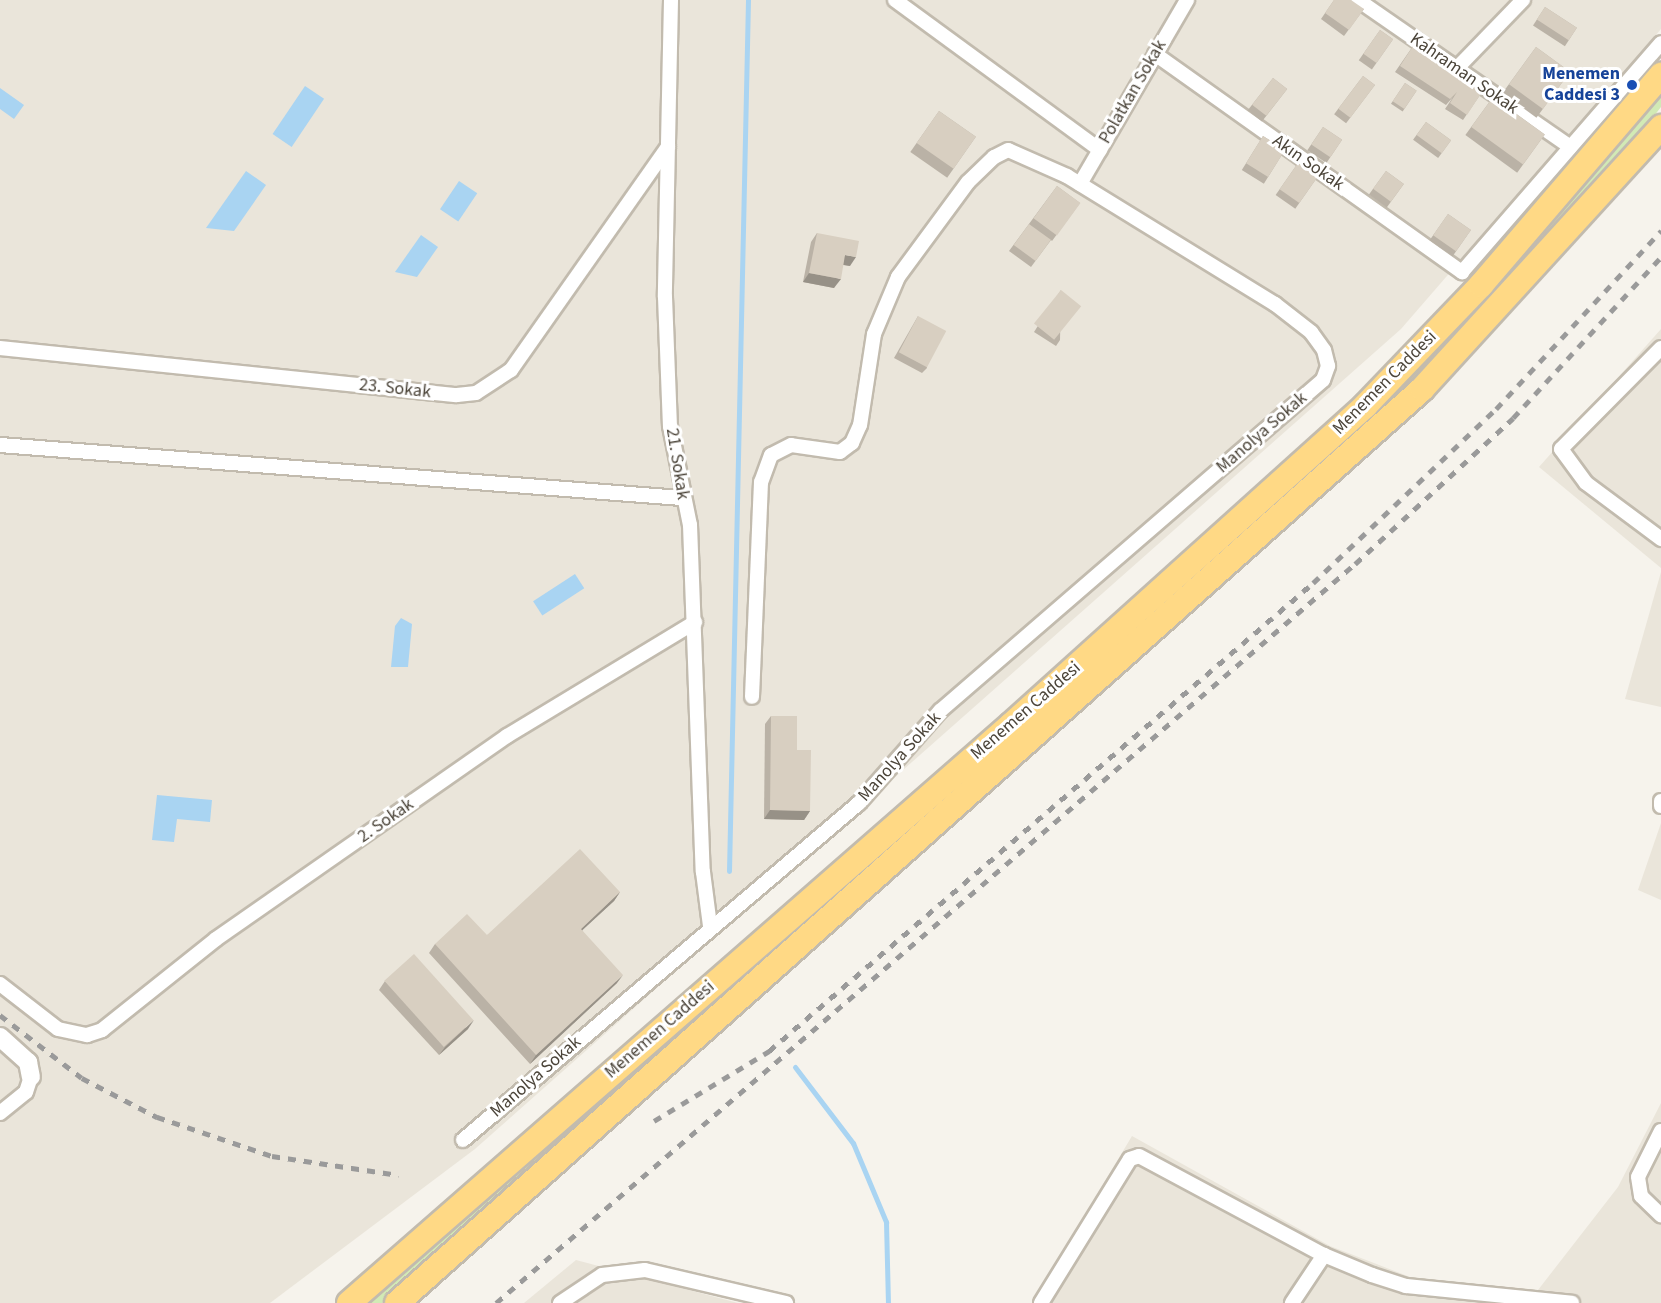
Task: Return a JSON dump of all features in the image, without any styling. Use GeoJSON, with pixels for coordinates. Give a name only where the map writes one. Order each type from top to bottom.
{"type":"FeatureCollection","features":[{"type":"Feature","properties":{"kind":"highway","name":"Menemen Caddesi"},"geometry":{"type":"LineString","coordinates":[[349,1303],[1021,717],[1365,406],[1482,285],[1661,75]]}},
{"type":"Feature","properties":{"kind":"highway","name":"Menemen Caddesi"},"geometry":{"type":"LineString","coordinates":[[398,1303],[1422,389],[1661,127]]}},
{"type":"Feature","properties":{"kind":"street","name":"21. Sokak"},"geometry":{"type":"LineString","coordinates":[[671,0],[665,297],[670,426],[681,498],[690,525],[703,872],[710,926]]}},
{"type":"Feature","properties":{"kind":"street"},"geometry":{"type":"LineString","coordinates":[[895,0],[1100,150]]}},
{"type":"Feature","properties":{"kind":"street","name":"Polatkan Sokak"},"geometry":{"type":"LineString","coordinates":[[1080,184],[1187,0]]}},
{"type":"Feature","properties":{"kind":"street","name":"Kahraman Sokak"},"geometry":{"type":"LineString","coordinates":[[1358,0],[1570,147]]}},
{"type":"Feature","properties":{"kind":"street"},"geometry":{"type":"LineString","coordinates":[[1457,68],[1522,0]]}},
{"type":"Feature","properties":{"kind":"street"},"geometry":{"type":"LineString","coordinates":[[1570,147],[1661,43]]}},
{"type":"Feature","properties":{"kind":"street","name":"Akın Sokak"},"geometry":{"type":"LineString","coordinates":[[1155,54],[1462,272],[1570,147]]}},
{"type":"Feature","properties":{"kind":"street","name":"23. Sokak"},"geometry":{"type":"LineString","coordinates":[[0,348],[476,393],[511,370],[668,147]]}},
{"type":"Feature","properties":{"kind":"street"},"geometry":{"type":"LineString","coordinates":[[752,697],[761,482],[771,454],[791,445],[840,452],[852,443],[860,425],[874,334],[898,277],[968,182],[994,157],[1008,150],[1080,184]]}},
{"type":"Feature","properties":{"kind":"street","name":"Manolya Sokak"},"geometry":{"type":"LineString","coordinates":[[463,1140],[710,926],[859,803],[940,711],[1323,380],[1328,366],[1311,332],[1275,304],[1080,184]]}},
{"type":"Feature","properties":{"kind":"street"},"geometry":{"type":"LineString","coordinates":[[1660,351],[1561,449],[1586,483],[1661,539]]}},
{"type":"Feature","properties":{"kind":"street"},"geometry":{"type":"LineString","coordinates":[[0,445],[681,498]]}},
{"type":"Feature","properties":{"kind":"street","name":"2. Sokak"},"geometry":{"type":"LineString","coordinates":[[0,984],[41,1022],[87,1035],[102,1030],[216,939],[507,736],[695,622]]}},
{"type":"Feature","properties":{"kind":"street"},"geometry":{"type":"LineString","coordinates":[[0,1037],[28,1062],[31,1077],[26,1092],[0,1113]]}},
{"type":"Feature","properties":{"kind":"street"},"geometry":{"type":"LineString","coordinates":[[1661,1131],[1638,1177],[1641,1196],[1661,1215]]}},
{"type":"Feature","properties":{"kind":"street"},"geometry":{"type":"LineString","coordinates":[[1041,1303],[1130,1159],[1138,1156],[1324,1256],[1406,1286],[1572,1303]]}},
{"type":"Feature","properties":{"kind":"street"},"geometry":{"type":"LineString","coordinates":[[1292,1303],[1324,1256]]}},
{"type":"Feature","properties":{"kind":"street"},"geometry":{"type":"LineString","coordinates":[[560,1303],[602,1275],[645,1270],[786,1303]]}},
{"type":"Feature","properties":{"kind":"shaded area"},"geometry":{"type":"Polygon","coordinates":[[[0,0],[1661,0],[1661,29],[1401,329],[475,1149],[270,1303],[0,1303],[0,0]]]}},
{"type":"Feature","properties":{"kind":"shaded area"},"geometry":{"type":"Polygon","coordinates":[[[1661,329],[1661,568],[1539,467],[1661,329]]]}},
{"type":"Feature","properties":{"kind":"shaded area"},"geometry":{"type":"Polygon","coordinates":[[[1661,572],[1661,707],[1625,699],[1661,572]]]}},
{"type":"Feature","properties":{"kind":"shaded area"},"geometry":{"type":"Polygon","coordinates":[[[1661,823],[1661,900],[1638,890],[1661,823]]]}},
{"type":"Feature","properties":{"kind":"shaded area"},"geometry":{"type":"Polygon","coordinates":[[[1661,1103],[1661,1303],[1032,1303],[1132,1136],[1330,1246],[1410,1277],[1538,1290],[1618,1187],[1661,1103]]]}},
{"type":"Feature","properties":{"kind":"shaded area"},"geometry":{"type":"Polygon","coordinates":[[[576,1260],[738,1303],[524,1303],[576,1260]]]}},
{"type":"Feature","properties":{"kind":"green space"},"geometry":{"type":"Polygon","coordinates":[[[1661,96],[1661,107],[1643,130],[1412,386],[1040,726],[382,1303],[369,1303],[1295,489],[1534,245],[1661,96]]]}},
{"type":"Feature","properties":{"kind":"water"},"geometry":{"type":"Polygon","coordinates":[[[305,86],[324,99],[292,147],[273,134],[305,86]]]}},
{"type":"Feature","properties":{"kind":"water"},"geometry":{"type":"Polygon","coordinates":[[[0,88],[24,105],[14,119],[0,109],[0,88]]]}},
{"type":"Feature","properties":{"kind":"water"},"geometry":{"type":"Polygon","coordinates":[[[246,171],[266,185],[234,231],[206,228],[246,171]]]}},
{"type":"Feature","properties":{"kind":"water"},"geometry":{"type":"Polygon","coordinates":[[[459,181],[477,193],[458,221],[440,209],[459,181]]]}},
{"type":"Feature","properties":{"kind":"water"},"geometry":{"type":"Polygon","coordinates":[[[421,235],[438,247],[417,277],[395,272],[421,235]]]}},
{"type":"Feature","properties":{"kind":"water"},"geometry":{"type":"Polygon","coordinates":[[[575,574],[584,588],[542,615],[533,601],[575,574]]]}},
{"type":"Feature","properties":{"kind":"water"},"geometry":{"type":"Polygon","coordinates":[[[401,618],[412,624],[408,667],[391,667],[395,626],[401,618]]]}},
{"type":"Feature","properties":{"kind":"water"},"geometry":{"type":"Polygon","coordinates":[[[157,795],[212,800],[210,822],[177,819],[174,842],[152,840],[157,795]]]}},
{"type":"Feature","properties":{"kind":"building"},"geometry":{"type":"Polygon","coordinates":[[[1334,0],[1351,0],[1364,9],[1349,30],[1325,13],[1334,0]]]}},
{"type":"Feature","properties":{"kind":"building"},"geometry":{"type":"Polygon","coordinates":[[[1545,7],[1577,28],[1569,40],[1537,20],[1545,7]]]}},
{"type":"Feature","properties":{"kind":"building"},"geometry":{"type":"Polygon","coordinates":[[[1380,30],[1393,39],[1376,63],[1363,54],[1380,30]]]}},
{"type":"Feature","properties":{"kind":"building"},"geometry":{"type":"Polygon","coordinates":[[[1413,46],[1482,92],[1467,115],[1450,103],[1457,92],[1450,99],[1400,66],[1413,46]]]}},
{"type":"Feature","properties":{"kind":"building"},"geometry":{"type":"Polygon","coordinates":[[[1536,47],[1570,72],[1543,109],[1509,84],[1536,47]]]}},
{"type":"Feature","properties":{"kind":"building"},"geometry":{"type":"Polygon","coordinates":[[[1363,76],[1375,85],[1350,118],[1338,109],[1363,76]]]}},
{"type":"Feature","properties":{"kind":"building"},"geometry":{"type":"Polygon","coordinates":[[[1273,78],[1287,89],[1266,116],[1252,105],[1273,78]]]}},
{"type":"Feature","properties":{"kind":"building"},"geometry":{"type":"Polygon","coordinates":[[[1405,83],[1417,91],[1404,109],[1393,101],[1405,83]]]}},
{"type":"Feature","properties":{"kind":"building"},"geometry":{"type":"Polygon","coordinates":[[[1493,97],[1545,135],[1523,165],[1471,127],[1493,97]]]}},
{"type":"Feature","properties":{"kind":"building"},"geometry":{"type":"Polygon","coordinates":[[[939,111],[976,137],[953,169],[917,143],[939,111]]]}},
{"type":"Feature","properties":{"kind":"building"},"geometry":{"type":"Polygon","coordinates":[[[1426,122],[1451,140],[1442,153],[1417,135],[1426,122]]]}},
{"type":"Feature","properties":{"kind":"building"},"geometry":{"type":"Polygon","coordinates":[[[1323,127],[1342,140],[1330,157],[1311,144],[1323,127]]]}},
{"type":"Feature","properties":{"kind":"building"},"geometry":{"type":"Polygon","coordinates":[[[1263,136],[1285,150],[1268,177],[1246,163],[1263,136]]]}},
{"type":"Feature","properties":{"kind":"building"},"geometry":{"type":"Polygon","coordinates":[[[1298,163],[1318,177],[1299,203],[1280,189],[1298,163]]]}},
{"type":"Feature","properties":{"kind":"building"},"geometry":{"type":"Polygon","coordinates":[[[1386,171],[1404,184],[1391,202],[1373,189],[1386,171]]]}},
{"type":"Feature","properties":{"kind":"building"},"geometry":{"type":"Polygon","coordinates":[[[1057,186],[1080,203],[1057,235],[1033,218],[1057,186]]]}},
{"type":"Feature","properties":{"kind":"building"},"geometry":{"type":"Polygon","coordinates":[[[1448,214],[1471,230],[1456,251],[1433,235],[1448,214]]]}},
{"type":"Feature","properties":{"kind":"building"},"geometry":{"type":"Polygon","coordinates":[[[1029,224],[1051,240],[1036,261],[1014,245],[1029,224]]]}},
{"type":"Feature","properties":{"kind":"building"},"geometry":{"type":"Polygon","coordinates":[[[817,233],[859,241],[856,257],[845,255],[841,279],[809,273],[817,233]]]}},
{"type":"Feature","properties":{"kind":"building"},"geometry":{"type":"Polygon","coordinates":[[[1061,290],[1081,306],[1054,340],[1034,323],[1061,290]]]}},
{"type":"Feature","properties":{"kind":"building"},"geometry":{"type":"Polygon","coordinates":[[[918,316],[946,331],[927,367],[899,352],[918,316]]]}},
{"type":"Feature","properties":{"kind":"building"},"geometry":{"type":"Polygon","coordinates":[[[771,716],[797,716],[797,750],[811,750],[810,811],[770,810],[771,716]]]}},
{"type":"Feature","properties":{"kind":"building"},"geometry":{"type":"Polygon","coordinates":[[[580,849],[620,892],[581,929],[623,975],[536,1055],[435,944],[467,914],[487,935],[580,849]]]}},
{"type":"Feature","properties":{"kind":"building"},"geometry":{"type":"Polygon","coordinates":[[[414,954],[474,1020],[444,1047],[384,981],[414,954]]]}},
{"type":"Feature","properties":{"kind":"waterway"},"geometry":{"type":"LineString","coordinates":[[729,871],[748,0]]}},
{"type":"Feature","properties":{"kind":"waterway"},"geometry":{"type":"LineString","coordinates":[[795,1067],[853,1143],[886,1222],[888,1303]]}},
{"type":"Feature","properties":{"kind":"railway"},"geometry":{"type":"LineString","coordinates":[[654,1121],[769,1051],[1313,583],[1496,409],[1661,231]]}},
{"type":"Feature","properties":{"kind":"railway"},"geometry":{"type":"LineString","coordinates":[[496,1303],[1355,564],[1513,418],[1661,257]]}},
{"type":"Feature","properties":{"kind":"railway"},"geometry":{"type":"LineString","coordinates":[[0,1015],[82,1078],[157,1117],[272,1156],[399,1175]]}},
{"type":"Feature","properties":{"kind":"place","name":"Menemen Caddesi 3"},"geometry":{"type":"Point","coordinates":[1632,85]}}]}
